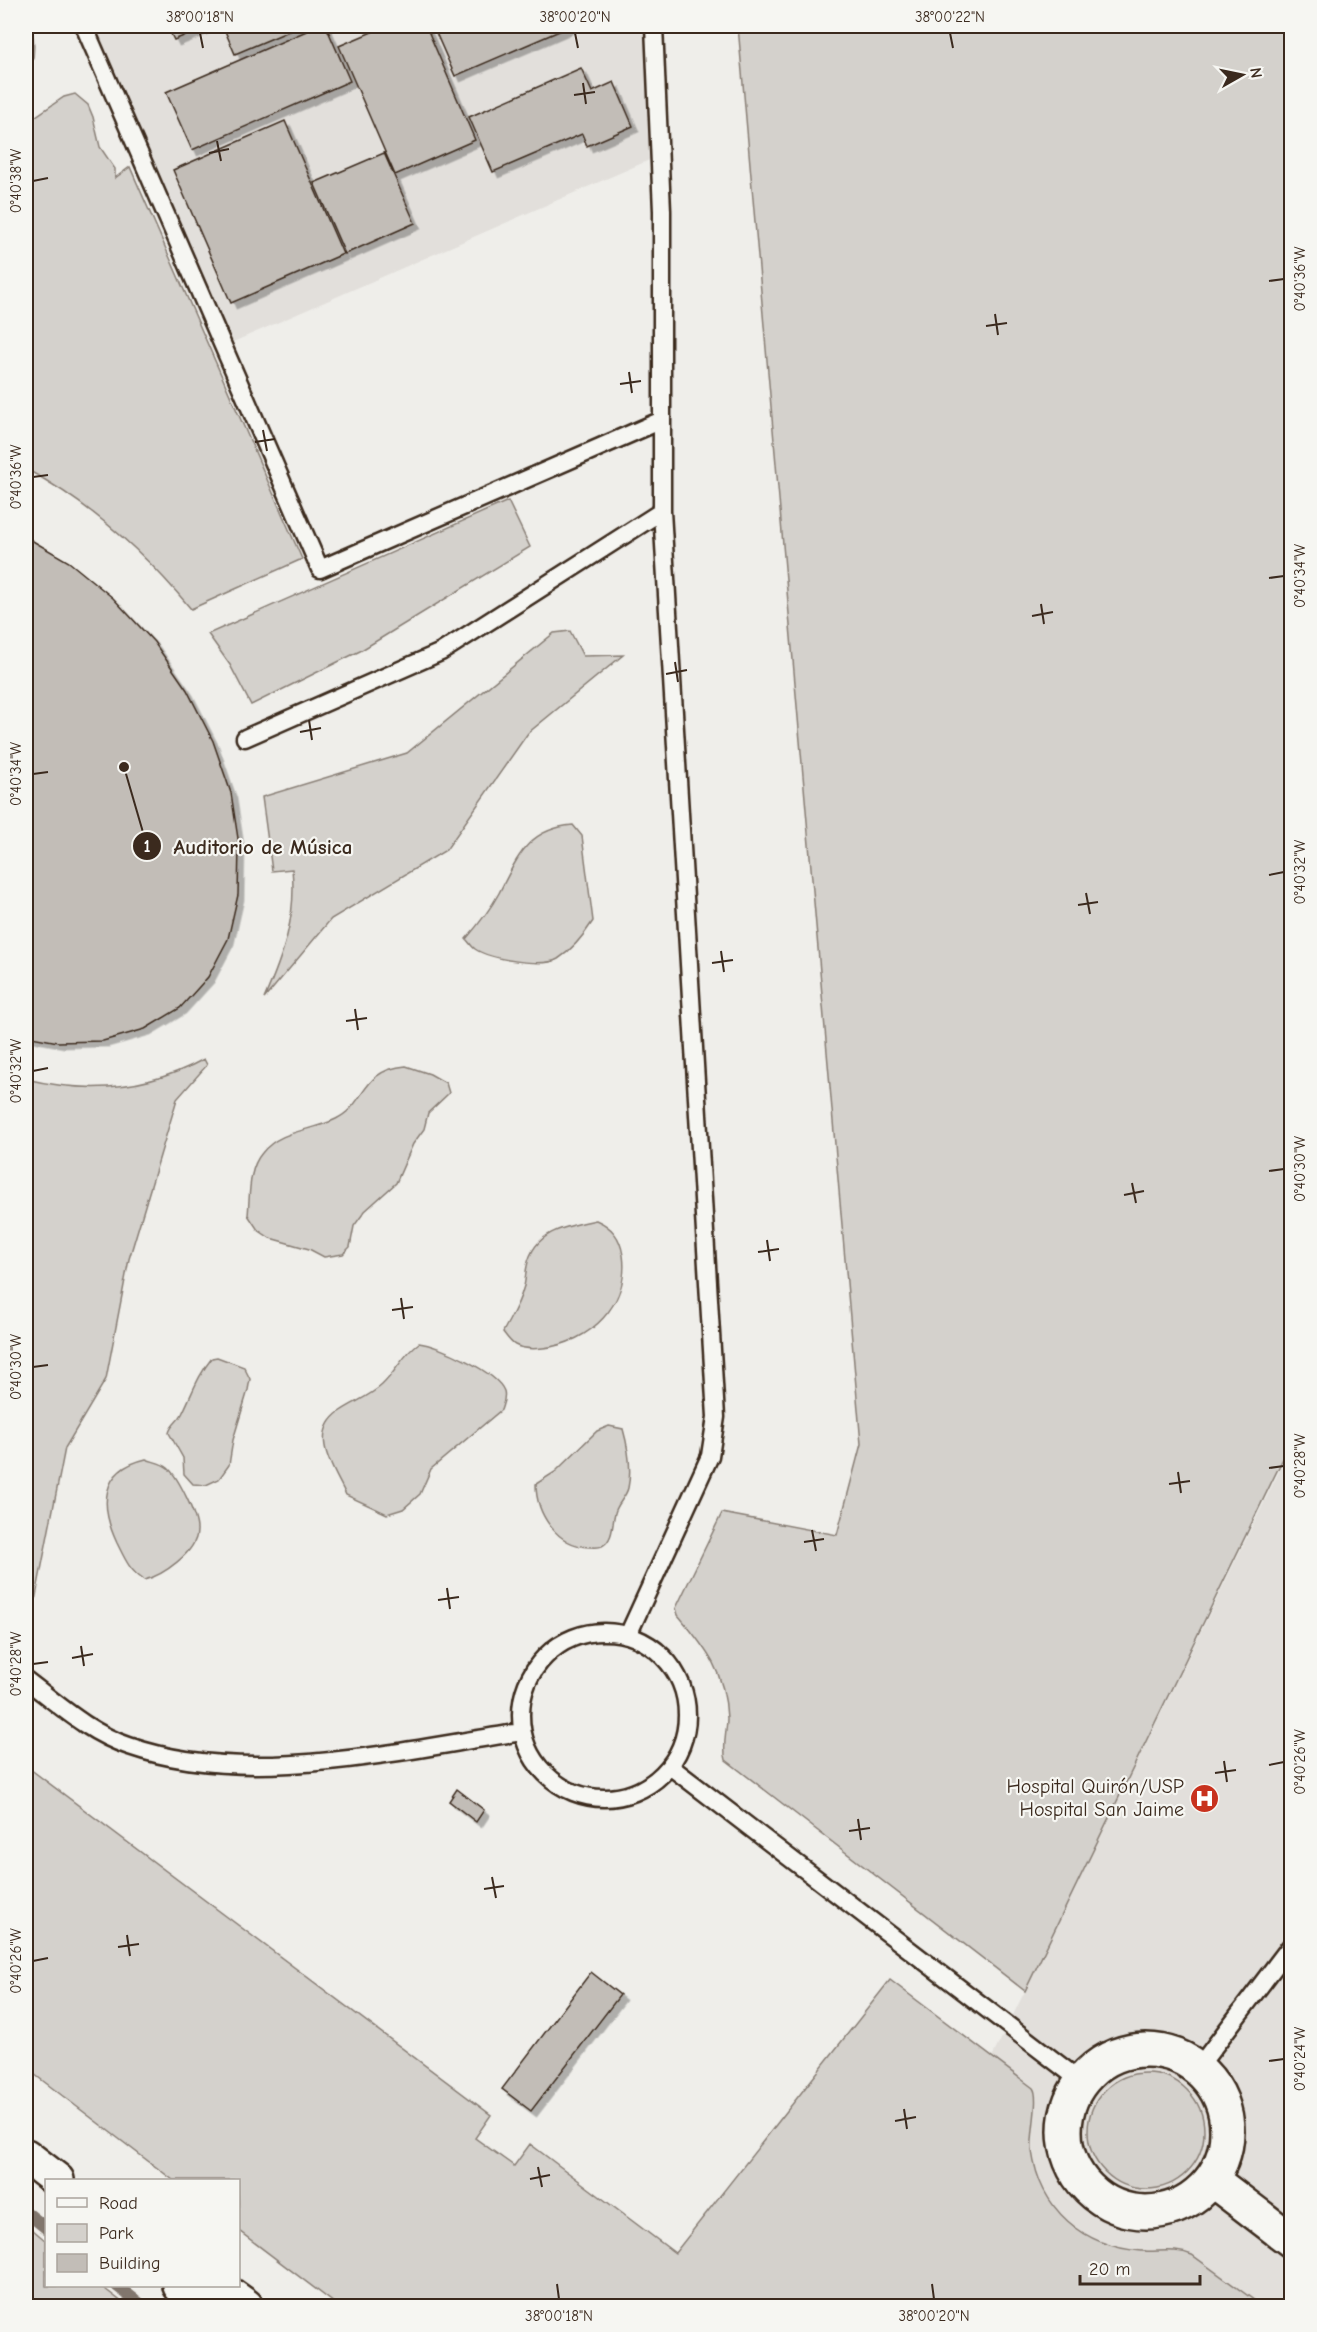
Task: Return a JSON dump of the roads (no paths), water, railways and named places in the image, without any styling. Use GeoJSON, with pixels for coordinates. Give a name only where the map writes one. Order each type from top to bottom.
{"type":"FeatureCollection","features":[{"type":"Feature","properties":{"kind":"main road"},"geometry":{"type":"LineString","coordinates":[[1137,2051],[1158,2051],[1179,2057],[1198,2068],[1214,2086],[1224,2108],[1228,2132],[1226,2149],[1212,2180],[1197,2195],[1179,2206],[1158,2212],[1126,2210],[1098,2197],[1071,2163],[1066,2142],[1066,2121],[1071,2100],[1082,2082],[1097,2066],[1116,2055],[1137,2051]]}},
{"type":"Feature","properties":{"kind":"main road"},"geometry":{"type":"LineString","coordinates":[[26,2156],[55,2179]]}},
{"type":"Feature","properties":{"kind":"main road"},"geometry":{"type":"LineString","coordinates":[[1212,2180],[1292,2241]]}},
{"type":"Feature","properties":{"kind":"main road"},"geometry":{"type":"LineString","coordinates":[[181,2287],[202,2307]]}},
{"type":"Feature","properties":{"kind":"main road"},"geometry":{"type":"LineString","coordinates":[[195,2287],[222,2307]]}},
{"type":"Feature","properties":{"kind":"main road"},"geometry":{"type":"LineString","coordinates":[[219,2287],[246,2307]]}},
{"type":"Feature","properties":{"kind":"lane"},"geometry":{"type":"LineString","coordinates":[[84,26],[320,569],[662,420]]}},
{"type":"Feature","properties":{"kind":"lane"},"geometry":{"type":"LineString","coordinates":[[628,1635],[711,1456],[716,1417],[662,511],[662,211],[654,26]]}},
{"type":"Feature","properties":{"kind":"lane"},"geometry":{"type":"LineString","coordinates":[[245,738],[441,652],[662,511]]}},
{"type":"Feature","properties":{"kind":"lane"},"geometry":{"type":"LineString","coordinates":[[600,1631],[628,1635],[652,1647],[672,1665],[684,1690],[688,1716],[684,1743],[671,1767],[647,1788],[617,1799],[585,1798],[556,1785],[534,1762],[522,1732],[521,1703],[530,1676],[547,1653],[572,1638],[600,1631]]}},
{"type":"Feature","properties":{"kind":"lane"},"geometry":{"type":"LineString","coordinates":[[26,1680],[90,1729],[128,1746],[170,1757],[218,1763],[265,1764],[357,1758],[522,1732]]}},
{"type":"Feature","properties":{"kind":"lane"},"geometry":{"type":"LineString","coordinates":[[671,1767],[1082,2082]]}},
{"type":"Feature","properties":{"kind":"lane"},"geometry":{"type":"LineString","coordinates":[[1198,2068],[1292,1944]]}},
{"type":"Feature","properties":{"kind":"waterway"},"geometry":{"type":"LineString","coordinates":[[26,2212],[45,2227]]}},
{"type":"Feature","properties":{"kind":"waterway"},"geometry":{"type":"LineString","coordinates":[[118,2287],[143,2306]]}},
{"type":"Feature","properties":{"kind":"place","name":"Auditorio de Música"},"geometry":{"type":"Point","coordinates":[124,767]}},
{"type":"Feature","properties":{"kind":"place","name":"Hospital Quirón/USP Hospital San Jaime"},"geometry":{"type":"Point","coordinates":[1205,1798]}}]}
